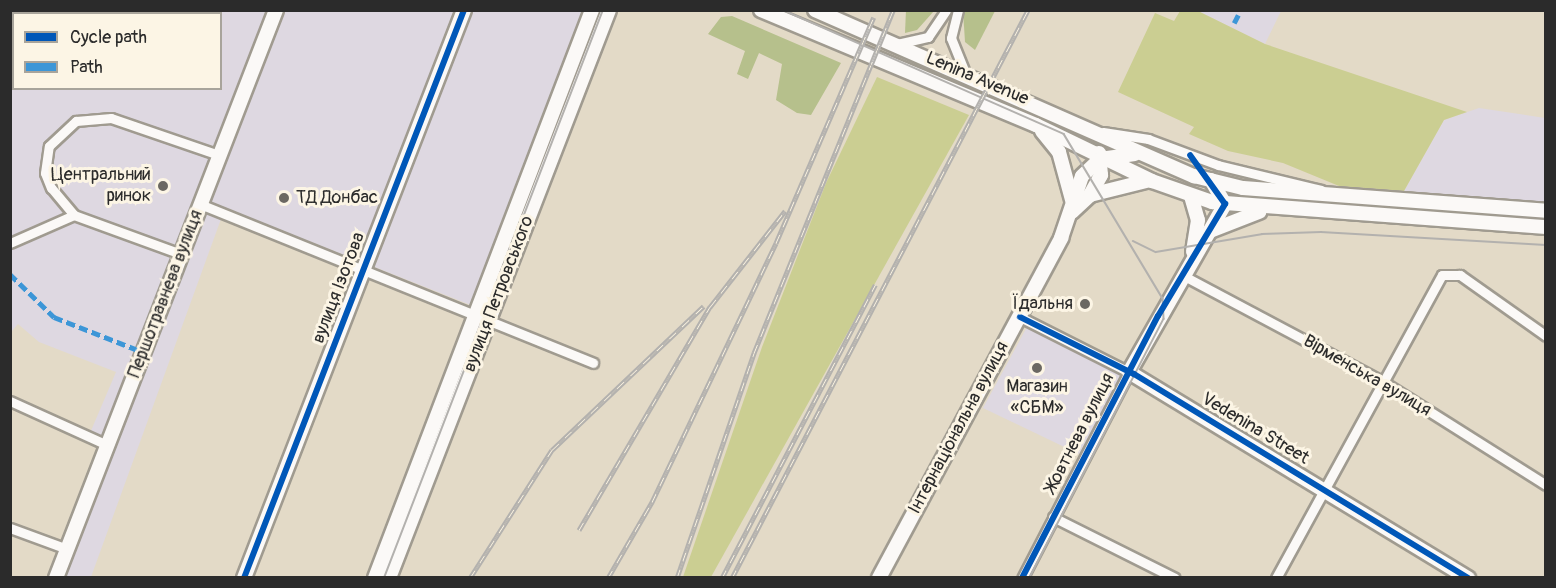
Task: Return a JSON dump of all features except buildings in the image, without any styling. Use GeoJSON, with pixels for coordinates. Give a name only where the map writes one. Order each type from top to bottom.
{"type":"FeatureCollection","features":[{"type":"Feature","properties":{"kind":"main road","name":"Першотравнева вулиця"},"geometry":{"type":"LineString","coordinates":[[56,578],[276,10]]}},
{"type":"Feature","properties":{"kind":"main road","name":"вулиця Ізотова"},"geometry":{"type":"LineString","coordinates":[[244,578],[464,10]]}},
{"type":"Feature","properties":{"kind":"main road","name":"вулиця Петровського"},"geometry":{"type":"LineString","coordinates":[[375,578],[592,10]]}},
{"type":"Feature","properties":{"kind":"main road","name":"вулиця Петровського"},"geometry":{"type":"LineString","coordinates":[[389,578],[609,10]]}},
{"type":"Feature","properties":{"kind":"main road","name":"Lenina Avenue"},"geometry":{"type":"LineString","coordinates":[[761,10],[1036,125],[1100,159],[1191,196],[1225,204],[1272,209],[1545,227]]}},
{"type":"Feature","properties":{"kind":"main road","name":"Lenina Avenue"},"geometry":{"type":"LineString","coordinates":[[815,10],[965,73],[1137,154],[1210,180],[1337,195],[1545,211]]}},
{"type":"Feature","properties":{"kind":"main road","name":"Lenina Avenue"},"geometry":{"type":"LineString","coordinates":[[1036,125],[1059,152],[1072,194],[1071,214]]}},
{"type":"Feature","properties":{"kind":"main road"},"geometry":{"type":"LineString","coordinates":[[1086,130],[1100,159],[1101,175],[1090,195]]}},
{"type":"Feature","properties":{"kind":"main road"},"geometry":{"type":"LineString","coordinates":[[1100,159],[1137,154]]}},
{"type":"Feature","properties":{"kind":"main road","name":"Інтернаціональна вулиця"},"geometry":{"type":"LineString","coordinates":[[879,578],[1020,316],[1071,214],[1082,176],[1100,159]]}},
{"type":"Feature","properties":{"kind":"main road"},"geometry":{"type":"LineString","coordinates":[[1210,180],[1225,204]]}},
{"type":"Feature","properties":{"kind":"main road","name":"Інтернаціональна вулиця"},"geometry":{"type":"LineString","coordinates":[[1071,214],[1090,195],[1128,182],[1152,181]]}},
{"type":"Feature","properties":{"kind":"main road"},"geometry":{"type":"LineString","coordinates":[[1187,270],[1198,220],[1191,196]]}},
{"type":"Feature","properties":{"kind":"main road","name":"Жовтнева вулиця"},"geometry":{"type":"LineString","coordinates":[[1128,372],[1225,204]]}},
{"type":"Feature","properties":{"kind":"main road"},"geometry":{"type":"LineString","coordinates":[[1206,234],[1229,220],[1272,209]]}},
{"type":"Feature","properties":{"kind":"main road","name":"Vedenina Street"},"geometry":{"type":"LineString","coordinates":[[1128,372],[1468,578]]}},
{"type":"Feature","properties":{"kind":"street"},"geometry":{"type":"LineString","coordinates":[[894,44],[928,37],[946,10]]}},
{"type":"Feature","properties":{"kind":"street"},"geometry":{"type":"LineString","coordinates":[[958,10],[951,38],[965,73]]}},
{"type":"Feature","properties":{"kind":"street"},"geometry":{"type":"LineString","coordinates":[[181,254],[74,214],[51,188],[45,158],[62,130],[76,122],[111,118],[219,155]]}},
{"type":"Feature","properties":{"kind":"street"},"geometry":{"type":"LineString","coordinates":[[1086,130],[1135,136],[1190,155],[1337,195]]}},
{"type":"Feature","properties":{"kind":"street"},"geometry":{"type":"LineString","coordinates":[[1190,155],[1210,180]]}},
{"type":"Feature","properties":{"kind":"street"},"geometry":{"type":"LineString","coordinates":[[200,204],[490,319],[593,363]]}},
{"type":"Feature","properties":{"kind":"street"},"geometry":{"type":"LineString","coordinates":[[10,243],[74,214]]}},
{"type":"Feature","properties":{"kind":"street","name":"Вірменська вулиця"},"geometry":{"type":"LineString","coordinates":[[1187,270],[1380,380],[1545,484]]}},
{"type":"Feature","properties":{"kind":"street"},"geometry":{"type":"LineString","coordinates":[[1276,578],[1380,380],[1442,275],[1450,272],[1545,336]]}},
{"type":"Feature","properties":{"kind":"street","name":"Vedenina Street"},"geometry":{"type":"LineString","coordinates":[[1020,316],[1128,372]]}},
{"type":"Feature","properties":{"kind":"street","name":"Жовтнева вулиця"},"geometry":{"type":"LineString","coordinates":[[1022,578],[1128,372]]}},
{"type":"Feature","properties":{"kind":"street"},"geometry":{"type":"LineString","coordinates":[[10,401],[107,445]]}},
{"type":"Feature","properties":{"kind":"street"},"geometry":{"type":"LineString","coordinates":[[1053,517],[1175,578]]}},
{"type":"Feature","properties":{"kind":"street"},"geometry":{"type":"LineString","coordinates":[[10,528],[67,549]]}},
{"type":"Feature","properties":{"kind":"shaded area"},"geometry":{"type":"Polygon","coordinates":[[[11,11],[586,11],[473,306],[225,208],[91,577],[61,577],[111,444],[90,433],[116,372],[39,342],[18,324],[11,332],[11,11]]]}},
{"type":"Feature","properties":{"kind":"shaded area"},"geometry":{"type":"Polygon","coordinates":[[[1198,11],[1281,11],[1265,44],[1198,11]]]}},
{"type":"Feature","properties":{"kind":"shaded area"},"geometry":{"type":"Polygon","coordinates":[[[1479,108],[1545,118],[1545,202],[1404,191],[1444,120],[1479,108]]]}},
{"type":"Feature","properties":{"kind":"shaded area"},"geometry":{"type":"Polygon","coordinates":[[[1028,325],[1121,374],[1079,454],[983,408],[1028,325]]]}},
{"type":"Feature","properties":{"kind":"green space"},"geometry":{"type":"Polygon","coordinates":[[[906,10],[934,11],[917,30],[905,33],[906,10]]]}},
{"type":"Feature","properties":{"kind":"green space"},"geometry":{"type":"Polygon","coordinates":[[[963,11],[995,11],[975,50],[965,42],[963,11]]]}},
{"type":"Feature","properties":{"kind":"green space"},"geometry":{"type":"Polygon","coordinates":[[[1180,11],[1198,11],[1265,44],[1467,112],[1444,120],[1404,191],[1339,186],[1283,163],[1228,151],[1189,134],[1194,127],[1118,92],[1155,13],[1174,21],[1180,11]]]}},
{"type":"Feature","properties":{"kind":"green space"},"geometry":{"type":"Polygon","coordinates":[[[732,16],[841,63],[811,115],[797,113],[776,100],[782,64],[759,53],[748,79],[737,74],[745,51],[708,34],[721,17],[732,16]]]}},
{"type":"Feature","properties":{"kind":"green space"},"geometry":{"type":"Polygon","coordinates":[[[877,77],[969,115],[711,577],[683,577],[762,347],[826,183],[877,77]]]}},
{"type":"Feature","properties":{"kind":"tram line"},"geometry":{"type":"LineString","coordinates":[[384,578],[603,10]]}},
{"type":"Feature","properties":{"kind":"tram line"},"geometry":{"type":"LineString","coordinates":[[783,10],[1064,134],[1163,299],[1164,319],[1030,578]]}},
{"type":"Feature","properties":{"kind":"tram line"},"geometry":{"type":"LineString","coordinates":[[1133,241],[1156,252],[1262,234],[1321,232],[1546,245]]}},
{"type":"Feature","properties":{"kind":"railway"},"geometry":{"type":"LineString","coordinates":[[677,578],[754,353],[893,10]]}},
{"type":"Feature","properties":{"kind":"railway"},"geometry":{"type":"LineString","coordinates":[[732,578],[1028,10]]}},
{"type":"Feature","properties":{"kind":"railway"},"geometry":{"type":"LineString","coordinates":[[608,578],[652,502],[776,243],[874,17]]}},
{"type":"Feature","properties":{"kind":"railway"},"geometry":{"type":"LineString","coordinates":[[579,530],[710,307],[785,211]]}},
{"type":"Feature","properties":{"kind":"railway"},"geometry":{"type":"LineString","coordinates":[[722,578],[875,285]]}},
{"type":"Feature","properties":{"kind":"railway"},"geometry":{"type":"LineString","coordinates":[[470,578],[552,450],[704,306]]}},
{"type":"Feature","properties":{"kind":"marked path"},"geometry":{"type":"LineString","coordinates":[[1234,23],[1240,11]]}},
{"type":"Feature","properties":{"kind":"marked path"},"geometry":{"type":"LineString","coordinates":[[10,274],[54,317],[143,352]]}},
{"type":"Feature","properties":{"kind":"cycle path"},"geometry":{"type":"LineString","coordinates":[[244,578],[464,10]]}},
{"type":"Feature","properties":{"kind":"cycle path"},"geometry":{"type":"LineString","coordinates":[[1022,578],[1158,316],[1225,204],[1190,155]]}},
{"type":"Feature","properties":{"kind":"cycle path"},"geometry":{"type":"LineString","coordinates":[[1020,317],[1134,374],[1468,578]]}},
{"type":"Feature","properties":{"kind":"place","name":"Центральний ринок"},"geometry":{"type":"Point","coordinates":[163,186]}},
{"type":"Feature","properties":{"kind":"place","name":"ТД Донбас"},"geometry":{"type":"Point","coordinates":[284,198]}},
{"type":"Feature","properties":{"kind":"place","name":"Їдальня"},"geometry":{"type":"Point","coordinates":[1085,304]}},
{"type":"Feature","properties":{"kind":"place","name":"Магазин «СБМ»"},"geometry":{"type":"Point","coordinates":[1037,368]}}]}
